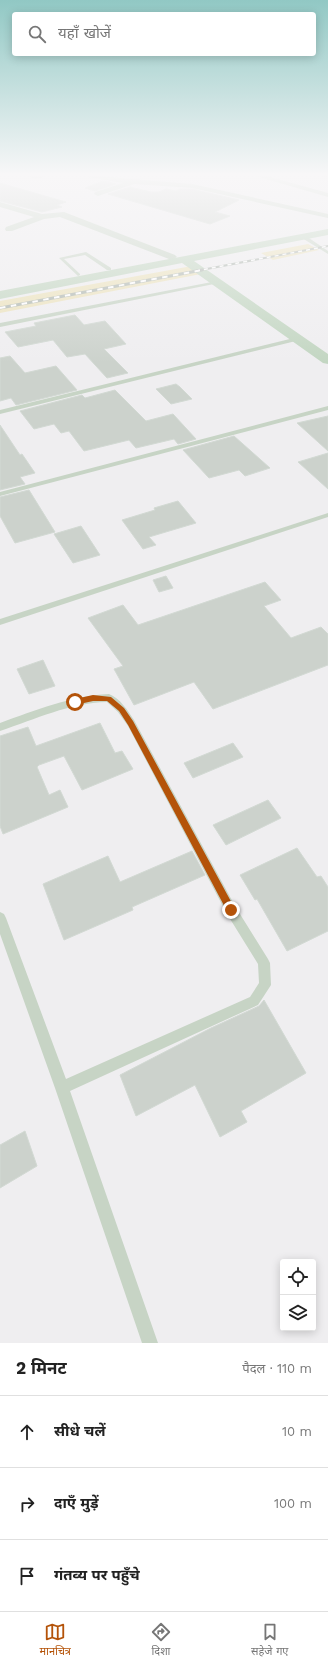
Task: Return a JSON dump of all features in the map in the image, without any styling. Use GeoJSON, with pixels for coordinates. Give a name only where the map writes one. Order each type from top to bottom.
{"type":"FeatureCollection","features":[{"type":"Feature","properties":{"kind":"main road"},"geometry":{"type":"LineString","coordinates":[[0,290],[272,238]]}},
{"type":"Feature","properties":{"kind":"main road"},"geometry":{"type":"LineString","coordinates":[[0,295],[301,238]]}},
{"type":"Feature","properties":{"kind":"main road"},"geometry":{"type":"LineString","coordinates":[[185,260],[328,360]]}},
{"type":"Feature","properties":{"kind":"street"},"geometry":{"type":"LineString","coordinates":[[123,238],[172,257]]}},
{"type":"Feature","properties":{"kind":"lane"},"geometry":{"type":"LineString","coordinates":[[305,238],[328,252]]}},
{"type":"Feature","properties":{"kind":"lane"},"geometry":{"type":"LineString","coordinates":[[78,275],[61,258],[86,253],[109,269]]}},
{"type":"Feature","properties":{"kind":"lane"},"geometry":{"type":"LineString","coordinates":[[0,324],[217,282]]}},
{"type":"Feature","properties":{"kind":"lane"},"geometry":{"type":"LineString","coordinates":[[0,412],[298,339]]}},
{"type":"Feature","properties":{"kind":"lane"},"geometry":{"type":"LineString","coordinates":[[0,494],[328,408]]}},
{"type":"Feature","properties":{"kind":"lane"},"geometry":{"type":"LineString","coordinates":[[0,622],[328,515]]}},
{"type":"Feature","properties":{"kind":"lane"},"geometry":{"type":"LineString","coordinates":[[0,727],[75,702],[93,698],[109,698],[121,709],[131,723],[231,910],[264,963],[265,985],[254,1001],[62,1088]]}},
{"type":"Feature","properties":{"kind":"lane"},"geometry":{"type":"LineString","coordinates":[[0,918],[62,1088],[150,1343]]}},
{"type":"Feature","properties":{"kind":"shaded area"},"geometry":{"type":"Polygon","coordinates":[[[308,244],[319,250],[273,260],[261,253],[308,244]]]}},
{"type":"Feature","properties":{"kind":"shaded area"},"geometry":{"type":"Polygon","coordinates":[[[192,266],[201,274],[0,313],[0,301],[192,266]]]}},
{"type":"Feature","properties":{"kind":"building"},"geometry":{"type":"Polygon","coordinates":[[[75,315],[84,325],[105,321],[126,344],[104,349],[128,373],[107,378],[85,354],[67,357],[53,340],[18,347],[5,332],[36,326],[34,323],[75,315]]]}},
{"type":"Feature","properties":{"kind":"building"},"geometry":{"type":"Polygon","coordinates":[[[10,356],[25,373],[56,366],[77,390],[16,405],[11,398],[0,401],[0,358],[10,356]]]}},
{"type":"Feature","properties":{"kind":"building"},"geometry":{"type":"Polygon","coordinates":[[[176,384],[192,399],[171,404],[156,389],[176,384]]]}},
{"type":"Feature","properties":{"kind":"building"},"geometry":{"type":"Polygon","coordinates":[[[115,390],[146,421],[173,414],[196,439],[178,444],[174,439],[136,448],[129,440],[84,451],[69,431],[61,433],[54,424],[34,429],[20,411],[82,395],[85,398],[115,390]]]}},
{"type":"Feature","properties":{"kind":"building"},"geometry":{"type":"Polygon","coordinates":[[[328,416],[328,451],[297,423],[328,416]]]}},
{"type":"Feature","properties":{"kind":"building"},"geometry":{"type":"Polygon","coordinates":[[[0,425],[20,455],[22,454],[35,473],[20,477],[25,484],[0,490],[0,425]]]}},
{"type":"Feature","properties":{"kind":"building"},"geometry":{"type":"Polygon","coordinates":[[[234,436],[270,468],[245,476],[239,470],[209,478],[183,450],[234,436]]]}},
{"type":"Feature","properties":{"kind":"building"},"geometry":{"type":"Polygon","coordinates":[[[328,453],[328,489],[298,462],[328,453]]]}},
{"type":"Feature","properties":{"kind":"building"},"geometry":{"type":"Polygon","coordinates":[[[29,490],[55,532],[15,543],[0,516],[0,497],[29,490]]]}},
{"type":"Feature","properties":{"kind":"building"},"geometry":{"type":"Polygon","coordinates":[[[178,501],[196,523],[149,537],[156,545],[143,549],[122,520],[178,501]]]}},
{"type":"Feature","properties":{"kind":"building"},"geometry":{"type":"Polygon","coordinates":[[[81,526],[100,555],[73,563],[54,534],[81,526]]]}},
{"type":"Feature","properties":{"kind":"building"},"geometry":{"type":"Polygon","coordinates":[[[166,576],[173,588],[159,592],[153,580],[166,576]]]}},
{"type":"Feature","properties":{"kind":"building"},"geometry":{"type":"Polygon","coordinates":[[[265,582],[281,600],[264,606],[291,638],[321,627],[328,634],[328,665],[213,709],[194,682],[134,705],[114,669],[123,666],[88,618],[123,605],[138,625],[265,582]]]}},
{"type":"Feature","properties":{"kind":"building"},"geometry":{"type":"Polygon","coordinates":[[[43,660],[55,686],[29,694],[17,669],[43,660]]]}},
{"type":"Feature","properties":{"kind":"building"},"geometry":{"type":"Polygon","coordinates":[[[100,723],[115,753],[122,751],[133,769],[82,790],[64,756],[39,765],[37,767],[49,795],[60,790],[68,807],[3,834],[0,826],[0,736],[28,727],[36,746],[100,723]]]}},
{"type":"Feature","properties":{"kind":"building"},"geometry":{"type":"Polygon","coordinates":[[[233,743],[243,757],[193,778],[184,763],[233,743]]]}},
{"type":"Feature","properties":{"kind":"building"},"geometry":{"type":"Polygon","coordinates":[[[268,800],[281,818],[226,845],[213,825],[268,800]]]}},
{"type":"Feature","properties":{"kind":"building"},"geometry":{"type":"Polygon","coordinates":[[[297,848],[317,877],[321,876],[328,887],[328,931],[287,951],[257,899],[255,900],[240,875],[297,848]]]}},
{"type":"Feature","properties":{"kind":"building"},"geometry":{"type":"Polygon","coordinates":[[[192,851],[205,875],[132,907],[133,910],[64,940],[43,884],[108,856],[120,882],[192,851]]]}},
{"type":"Feature","properties":{"kind":"building"},"geometry":{"type":"Polygon","coordinates":[[[264,1000],[306,1073],[241,1111],[247,1122],[220,1137],[195,1085],[136,1116],[120,1075],[211,1028],[259,1006],[264,1000]]]}},
{"type":"Feature","properties":{"kind":"building"},"geometry":{"type":"Polygon","coordinates":[[[25,1131],[37,1166],[0,1188],[0,1145],[25,1131]]]}},
{"type":"Feature","properties":{"kind":"railway"},"geometry":{"type":"LineString","coordinates":[[196,271],[328,246]]}},
{"type":"Feature","properties":{"kind":"railway"},"geometry":{"type":"LineString","coordinates":[[0,308],[202,270]]}},
{"type":"Feature","properties":{"kind":"route"},"geometry":{"type":"LineString","coordinates":[[75,702],[93,698],[109,698],[121,709],[131,723],[231,910]]}}]}
